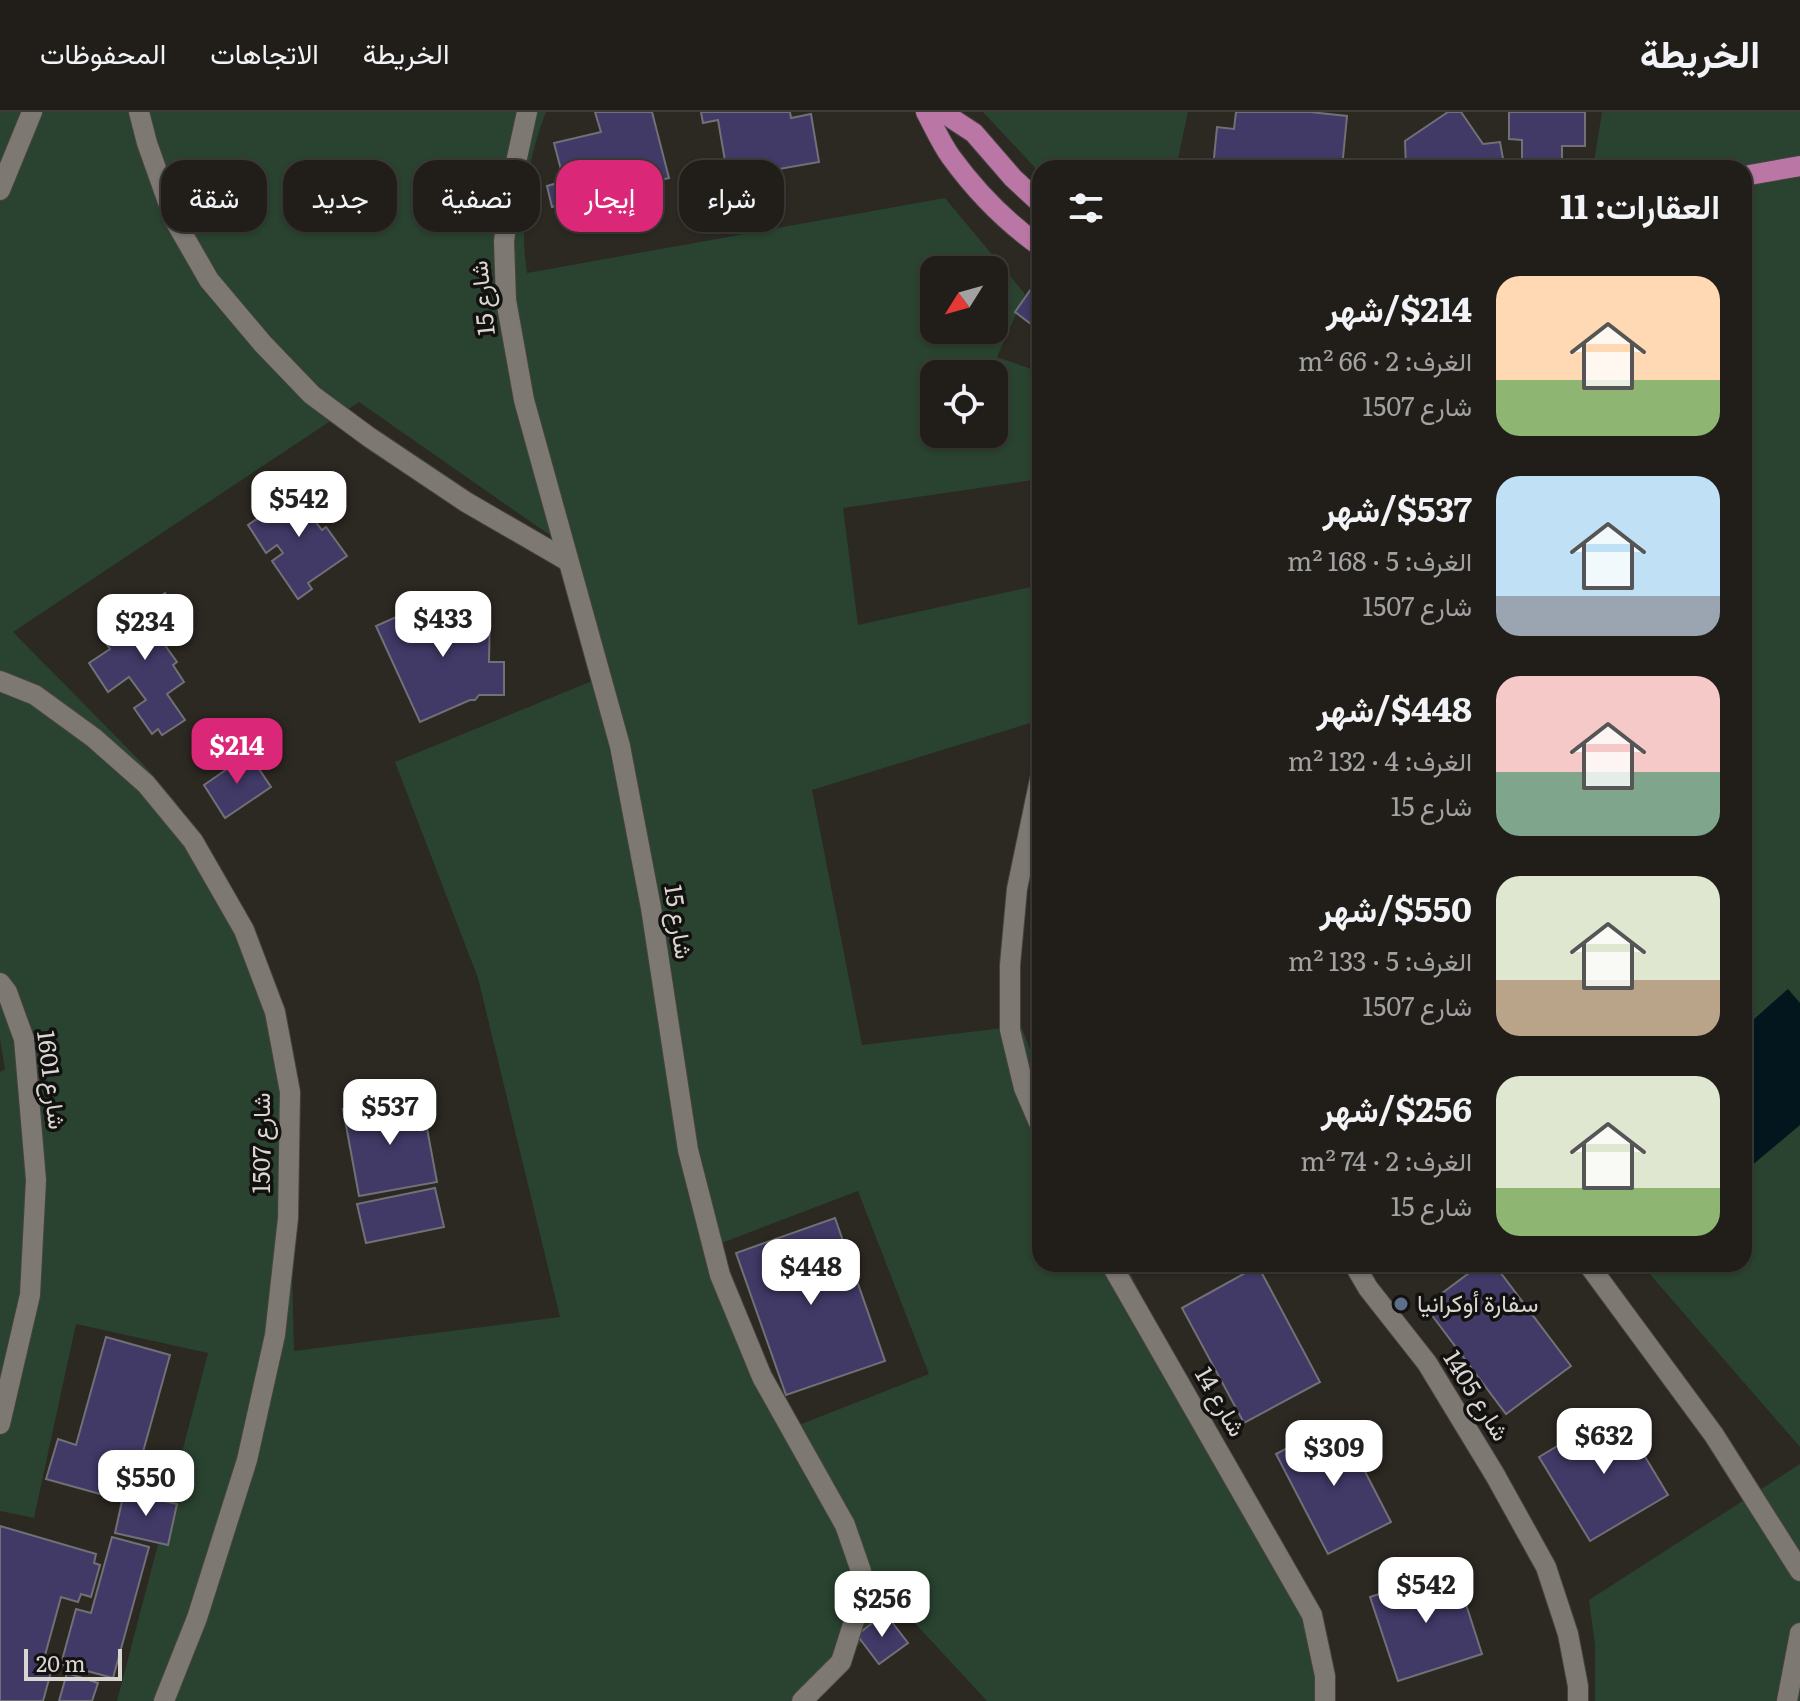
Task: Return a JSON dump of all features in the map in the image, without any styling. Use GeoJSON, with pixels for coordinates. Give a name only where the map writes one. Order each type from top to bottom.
{"type":"FeatureCollection","features":[{"type":"Feature","properties":{"kind":"main road"},"geometry":{"type":"LineString","coordinates":[[926,112],[950,155],[978,189],[1032,240]]}},
{"type":"Feature","properties":{"kind":"main road"},"geometry":{"type":"LineString","coordinates":[[942,112],[974,133],[1032,196]]}},
{"type":"Feature","properties":{"kind":"main road"},"geometry":{"type":"LineString","coordinates":[[1752,175],[1800,166]]}},
{"type":"Feature","properties":{"kind":"street"},"geometry":{"type":"LineString","coordinates":[[0,190],[32,112]]}},
{"type":"Feature","properties":{"kind":"street"},"geometry":{"type":"LineString","coordinates":[[139,112],[174,219],[209,280],[263,344],[312,395],[369,437],[466,502],[568,561]]}},
{"type":"Feature","properties":{"kind":"street","name":"شارع 15"},"geometry":{"type":"LineString","coordinates":[[527,112],[513,176],[504,241],[506,300],[524,400],[620,746],[651,908],[688,1150],[720,1275],[762,1377],[845,1525],[861,1571],[855,1618],[841,1662],[802,1701]]}},
{"type":"Feature","properties":{"kind":"street","name":"شارع 1507"},"geometry":{"type":"LineString","coordinates":[[0,681],[35,695],[94,738],[146,784],[193,841],[244,930],[275,1012],[290,1092],[288,1218],[275,1335],[247,1460],[197,1618],[164,1701]]}},
{"type":"Feature","properties":{"kind":"street"},"geometry":{"type":"LineString","coordinates":[[1032,817],[1017,889],[1010,965],[1010,1030],[1024,1088],[1032,1106]]}},
{"type":"Feature","properties":{"kind":"street","name":"شارع 1601"},"geometry":{"type":"LineString","coordinates":[[0,983],[7,992],[24,1039],[36,1180],[30,1295],[0,1424]]}},
{"type":"Feature","properties":{"kind":"street","name":"شارع 14"},"geometry":{"type":"LineString","coordinates":[[1116,1272],[1312,1615],[1325,1676],[1325,1701]]}},
{"type":"Feature","properties":{"kind":"street","name":"شارع 1405"},"geometry":{"type":"LineString","coordinates":[[1359,1272],[1427,1363],[1546,1567],[1568,1634],[1578,1701]]}},
{"type":"Feature","properties":{"kind":"street"},"geometry":{"type":"LineString","coordinates":[[1594,1272],[1714,1435],[1800,1571]]}},
{"type":"Feature","properties":{"kind":"street"},"geometry":{"type":"LineString","coordinates":[[1787,1701],[1800,1633]]}},
{"type":"Feature","properties":{"kind":"green space"},"geometry":{"type":"Polygon","coordinates":[[[0,112],[546,112],[531,160],[413,160],[413,232],[524,232],[527,273],[756,232],[784,232],[784,227],[945,198],[993,256],[920,256],[920,344],[1003,344],[997,357],[1006,360],[920,360],[920,448],[1008,448],[1008,361],[1032,369],[1032,480],[843,508],[858,625],[1032,587],[1032,722],[812,790],[862,1045],[1021,1026],[1032,1054],[1032,1272],[1130,1272],[1256,1509],[1324,1649],[1331,1701],[987,1701],[899,1606],[846,1657],[793,1701],[117,1701],[208,1353],[76,1324],[34,1518],[0,1511],[0,1072],[5,1069],[0,1039],[0,112]],[[359,402],[13,632],[143,764],[174,800],[201,839],[245,923],[288,1105],[294,1351],[560,1317],[478,978],[395,762],[597,679],[551,536],[359,402]],[[858,1191],[719,1244],[791,1428],[929,1374],[858,1191]]]}},
{"type":"Feature","properties":{"kind":"green space"},"geometry":{"type":"Polygon","coordinates":[[[983,112],[1188,112],[1178,160],[1032,160],[1032,164],[983,112]]]}},
{"type":"Feature","properties":{"kind":"green space"},"geometry":{"type":"Polygon","coordinates":[[[1602,112],[1800,112],[1800,1447],[1648,1272],[1752,1272],[1752,160],[1594,160],[1602,112]]]}},
{"type":"Feature","properties":{"kind":"green space"},"geometry":{"type":"Polygon","coordinates":[[[1008,274],[1025,294],[1008,332],[1008,274]]]}},
{"type":"Feature","properties":{"kind":"green space"},"geometry":{"type":"Polygon","coordinates":[[[1800,1464],[1800,1701],[1595,1701],[1595,1645],[1589,1600],[1800,1464]]]}},
{"type":"Feature","properties":{"kind":"water"},"geometry":{"type":"Polygon","coordinates":[[[1788,989],[1800,1003],[1800,1125],[1752,1165],[1752,1021],[1788,989]]]}},
{"type":"Feature","properties":{"kind":"building"},"geometry":{"type":"Polygon","coordinates":[[[595,112],[652,112],[669,178],[663,180],[663,160],[558,160],[554,143],[601,132],[595,112]]]}},
{"type":"Feature","properties":{"kind":"building"},"geometry":{"type":"Polygon","coordinates":[[[701,112],[790,112],[791,118],[811,114],[819,162],[784,168],[784,160],[725,160],[718,120],[703,123],[701,112]]]}},
{"type":"Feature","properties":{"kind":"building"},"geometry":{"type":"Polygon","coordinates":[[[1236,112],[1310,112],[1347,116],[1343,160],[1214,160],[1217,127],[1234,129],[1236,112]]]}},
{"type":"Feature","properties":{"kind":"building"},"geometry":{"type":"Polygon","coordinates":[[[1448,112],[1461,112],[1483,144],[1500,142],[1503,160],[1406,160],[1405,141],[1448,112]]]}},
{"type":"Feature","properties":{"kind":"building"},"geometry":{"type":"Polygon","coordinates":[[[1509,112],[1585,112],[1585,146],[1562,146],[1562,160],[1522,160],[1522,140],[1509,139],[1509,112]]]}},
{"type":"Feature","properties":{"kind":"building"},"geometry":{"type":"Polygon","coordinates":[[[556,183],[556,206],[552,207],[547,186],[556,183]]]}},
{"type":"Feature","properties":{"kind":"building"},"geometry":{"type":"Polygon","coordinates":[[[1031,289],[1032,290],[1031,324],[1015,312],[1031,289]]]}},
{"type":"Feature","properties":{"kind":"building"},"geometry":{"type":"Polygon","coordinates":[[[310,483],[330,511],[315,521],[322,530],[326,527],[347,556],[308,583],[312,589],[298,599],[272,561],[283,553],[277,545],[266,553],[248,525],[310,483]]]}},
{"type":"Feature","properties":{"kind":"building"},"geometry":{"type":"Polygon","coordinates":[[[165,593],[187,624],[162,641],[177,662],[173,665],[184,682],[167,694],[185,720],[162,735],[158,729],[152,734],[134,708],[146,700],[129,677],[108,692],[89,663],[110,649],[101,636],[165,593]]]}},
{"type":"Feature","properties":{"kind":"building"},"geometry":{"type":"Polygon","coordinates":[[[449,608],[490,609],[489,662],[504,662],[504,695],[479,695],[475,700],[420,722],[376,626],[414,609],[419,620],[429,615],[449,616],[449,608]]]}},
{"type":"Feature","properties":{"kind":"building"},"geometry":{"type":"Polygon","coordinates":[[[249,754],[271,787],[225,818],[204,785],[249,754]]]}},
{"type":"Feature","properties":{"kind":"building"},"geometry":{"type":"Polygon","coordinates":[[[421,1096],[437,1182],[359,1196],[343,1109],[374,1103],[378,1122],[394,1119],[390,1102],[421,1096]]]}},
{"type":"Feature","properties":{"kind":"building"},"geometry":{"type":"Polygon","coordinates":[[[435,1188],[444,1227],[366,1243],[357,1204],[435,1188]]]}},
{"type":"Feature","properties":{"kind":"building"},"geometry":{"type":"Polygon","coordinates":[[[835,1218],[885,1361],[786,1395],[736,1253],[835,1218]]]}},
{"type":"Feature","properties":{"kind":"building"},"geometry":{"type":"Polygon","coordinates":[[[1247,1272],[1261,1272],[1320,1382],[1244,1423],[1182,1308],[1247,1272]]]}},
{"type":"Feature","properties":{"kind":"building"},"geometry":{"type":"Polygon","coordinates":[[[1470,1272],[1500,1272],[1571,1366],[1506,1414],[1425,1306],[1470,1272]]]}},
{"type":"Feature","properties":{"kind":"building"},"geometry":{"type":"Polygon","coordinates":[[[106,1337],[170,1355],[136,1477],[124,1474],[118,1499],[46,1479],[58,1439],[76,1445],[106,1337]]]}},
{"type":"Feature","properties":{"kind":"building"},"geometry":{"type":"Polygon","coordinates":[[[1617,1410],[1668,1495],[1590,1541],[1539,1457],[1617,1410]]]}},
{"type":"Feature","properties":{"kind":"building"},"geometry":{"type":"Polygon","coordinates":[[[1339,1421],[1391,1522],[1328,1554],[1276,1454],[1339,1421]]]}},
{"type":"Feature","properties":{"kind":"building"},"geometry":{"type":"Polygon","coordinates":[[[124,1492],[177,1504],[168,1545],[115,1533],[124,1492]]]}},
{"type":"Feature","properties":{"kind":"building"},"geometry":{"type":"Polygon","coordinates":[[[0,1526],[96,1554],[94,1563],[100,1565],[91,1597],[81,1594],[78,1602],[61,1597],[44,1659],[54,1661],[43,1701],[0,1701],[0,1526]]]}},
{"type":"Feature","properties":{"kind":"building"},"geometry":{"type":"Polygon","coordinates":[[[112,1537],[149,1547],[113,1678],[61,1664],[76,1609],[91,1613],[112,1537]]]}},
{"type":"Feature","properties":{"kind":"building"},"geometry":{"type":"Polygon","coordinates":[[[1455,1570],[1482,1654],[1398,1681],[1370,1597],[1455,1570]]]}},
{"type":"Feature","properties":{"kind":"building"},"geometry":{"type":"Polygon","coordinates":[[[885,1613],[908,1643],[879,1664],[857,1635],[885,1613]]]}},
{"type":"Feature","properties":{"kind":"building"},"geometry":{"type":"Polygon","coordinates":[[[67,1673],[98,1683],[92,1701],[59,1701],[67,1673]]]}},
{"type":"Feature","properties":{"kind":"place","name":"سفارة أوكرانيا"},"geometry":{"type":"Point","coordinates":[1401,1304]}}]}
